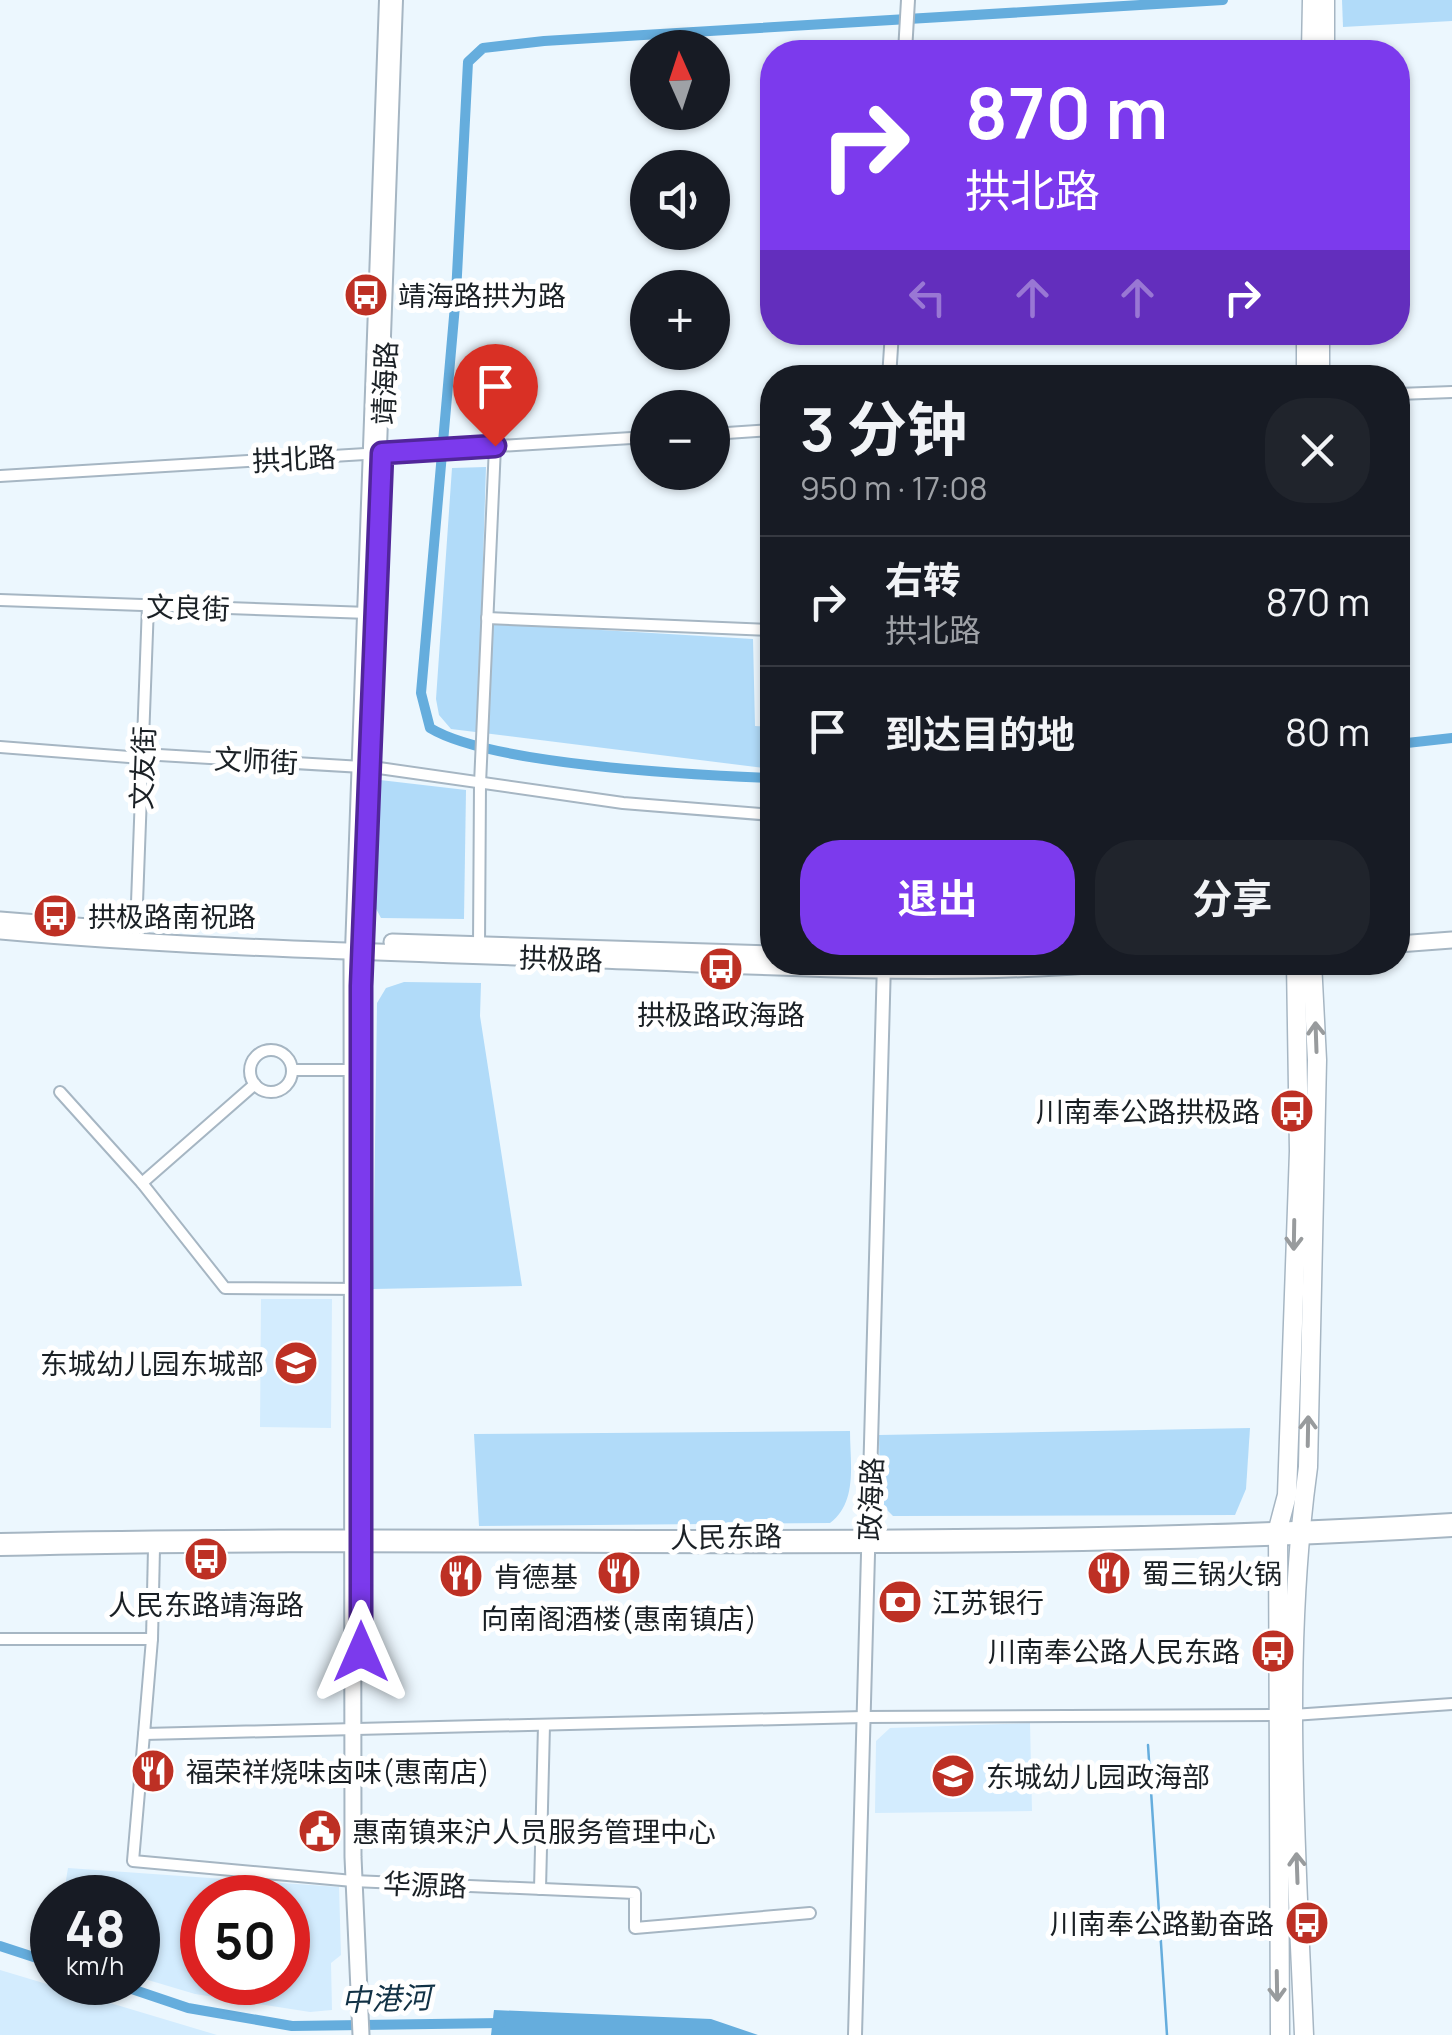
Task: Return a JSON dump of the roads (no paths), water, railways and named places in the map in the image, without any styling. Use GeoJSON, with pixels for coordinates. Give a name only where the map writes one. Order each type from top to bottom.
{"type":"FeatureCollection","features":[{"type":"Feature","properties":{"kind":"main road"},"geometry":{"type":"LineString","coordinates":[[1313,40],[1318,1]]}},
{"type":"Feature","properties":{"kind":"main road"},"geometry":{"type":"LineString","coordinates":[[1318,1],[1323,40]]}},
{"type":"Feature","properties":{"kind":"main road","name":"拱极路"},"geometry":{"type":"LineString","coordinates":[[0,920],[357,946],[479,944],[760,954]]}},
{"type":"Feature","properties":{"kind":"main road"},"geometry":{"type":"LineString","coordinates":[[1410,932],[1452,930]]}},
{"type":"Feature","properties":{"kind":"main road","name":"拱极路"},"geometry":{"type":"LineString","coordinates":[[0,931],[760,961]]}},
{"type":"Feature","properties":{"kind":"main road"},"geometry":{"type":"LineString","coordinates":[[1410,943],[1452,940]]}},
{"type":"Feature","properties":{"kind":"main road","name":"靖海路"},"geometry":{"type":"LineString","coordinates":[[357,946],[358,1881],[364,1953],[356,1962],[361,2035]]}},
{"type":"Feature","properties":{"kind":"main road"},"geometry":{"type":"LineString","coordinates":[[1296,975],[1299,1151],[1287,1495],[1278,1534],[1284,1715],[1304,2035]]}},
{"type":"Feature","properties":{"kind":"main road"},"geometry":{"type":"LineString","coordinates":[[1280,2035],[1284,1715],[1308,1467],[1317,1060],[1313,975]]}},
{"type":"Feature","properties":{"kind":"street","name":"靖海路"},"geometry":{"type":"LineString","coordinates":[[377,454],[386,0]]}},
{"type":"Feature","properties":{"kind":"street","name":"靖海路"},"geometry":{"type":"LineString","coordinates":[[357,946],[396,0]]}},
{"type":"Feature","properties":{"kind":"street"},"geometry":{"type":"LineString","coordinates":[[906,40],[908,0]]}},
{"type":"Feature","properties":{"kind":"street"},"geometry":{"type":"LineString","coordinates":[[1410,394],[1452,392]]}},
{"type":"Feature","properties":{"kind":"street"},"geometry":{"type":"LineString","coordinates":[[730,433],[760,431]]}},
{"type":"Feature","properties":{"kind":"street","name":"拱北路"},"geometry":{"type":"LineString","coordinates":[[0,476],[630,439]]}},
{"type":"Feature","properties":{"kind":"street"},"geometry":{"type":"LineString","coordinates":[[479,944],[480,784],[495,446]]}},
{"type":"Feature","properties":{"kind":"street","name":"文良街"},"geometry":{"type":"LineString","coordinates":[[0,600],[370,613]]}},
{"type":"Feature","properties":{"kind":"street","name":"文友街"},"geometry":{"type":"LineString","coordinates":[[136,930],[148,606]]}},
{"type":"Feature","properties":{"kind":"street"},"geometry":{"type":"LineString","coordinates":[[487,618],[760,629]]}},
{"type":"Feature","properties":{"kind":"street","name":"文师街"},"geometry":{"type":"LineString","coordinates":[[0,748],[364,766],[623,802],[760,813]]}},
{"type":"Feature","properties":{"kind":"street","name":"政海路"},"geometry":{"type":"LineString","coordinates":[[855,2035],[884,975]]}},
{"type":"Feature","properties":{"kind":"street"},"geometry":{"type":"LineString","coordinates":[[255,1084],[251,1064],[264,1051],[282,1053],[292,1070]]}},
{"type":"Feature","properties":{"kind":"street"},"geometry":{"type":"LineString","coordinates":[[292,1070],[356,1070]]}},
{"type":"Feature","properties":{"kind":"street"},"geometry":{"type":"LineString","coordinates":[[255,1084],[275,1092],[286,1086],[292,1070]]}},
{"type":"Feature","properties":{"kind":"street"},"geometry":{"type":"LineString","coordinates":[[142,1183],[255,1084]]}},
{"type":"Feature","properties":{"kind":"street"},"geometry":{"type":"LineString","coordinates":[[60,1092],[142,1183],[225,1288],[356,1290]]}},
{"type":"Feature","properties":{"kind":"street","name":"人民东路"},"geometry":{"type":"LineString","coordinates":[[1300,1533],[1452,1520]]}},
{"type":"Feature","properties":{"kind":"street","name":"人民东路"},"geometry":{"type":"LineString","coordinates":[[0,1540],[356,1543],[1452,1530]]}},
{"type":"Feature","properties":{"kind":"street","name":"人民东路"},"geometry":{"type":"LineString","coordinates":[[0,1549],[356,1543]]}},
{"type":"Feature","properties":{"kind":"street"},"geometry":{"type":"LineString","coordinates":[[154,1548],[144,1734],[864,1717],[1284,1715],[1452,1704]]}},
{"type":"Feature","properties":{"kind":"street"},"geometry":{"type":"LineString","coordinates":[[0,1639],[152,1639]]}},
{"type":"Feature","properties":{"kind":"street"},"geometry":{"type":"LineString","coordinates":[[540,1888],[544,1725]]}},
{"type":"Feature","properties":{"kind":"street","name":"华源路"},"geometry":{"type":"LineString","coordinates":[[144,1734],[133,1861],[358,1881],[634,1892],[635,1928],[810,1913]]}},
{"type":"Feature","properties":{"kind":"waterway"},"geometry":{"type":"LineString","coordinates":[[760,777],[646,771],[544,759],[459,741],[430,728],[421,693],[456,294],[468,62],[483,48],[544,41],[1223,0]]}},
{"type":"Feature","properties":{"kind":"waterway"},"geometry":{"type":"LineString","coordinates":[[1410,743],[1452,738]]}},
{"type":"Feature","properties":{"kind":"waterway"},"geometry":{"type":"LineString","coordinates":[[1148,1745],[1167,2035]]}},
{"type":"Feature","properties":{"kind":"waterway","name":"中港河"},"geometry":{"type":"LineString","coordinates":[[0,1946],[30,1956]]}},
{"type":"Feature","properties":{"kind":"waterway","name":"中港河"},"geometry":{"type":"LineString","coordinates":[[160,1999],[188,2008],[292,2026],[501,2023]]}},
{"type":"Feature","properties":{"kind":"place","name":"靖海路拱为路"},"geometry":{"type":"Point","coordinates":[366,295]}},
{"type":"Feature","properties":{"kind":"place","name":"拱极路南祝路"},"geometry":{"type":"Point","coordinates":[55,916]}},
{"type":"Feature","properties":{"kind":"place","name":"拱极路政海路"},"geometry":{"type":"Point","coordinates":[721,969]}},
{"type":"Feature","properties":{"kind":"place","name":"川南奉公路拱极路"},"geometry":{"type":"Point","coordinates":[1292,1111]}},
{"type":"Feature","properties":{"kind":"place","name":"东城幼儿园东城部"},"geometry":{"type":"Point","coordinates":[296,1363]}},
{"type":"Feature","properties":{"kind":"place","name":"人民东路靖海路"},"geometry":{"type":"Point","coordinates":[206,1559]}},
{"type":"Feature","properties":{"kind":"place","name":"向南阁酒楼(惠南镇店)"},"geometry":{"type":"Point","coordinates":[619,1573]}},
{"type":"Feature","properties":{"kind":"place","name":"蜀三锅火锅"},"geometry":{"type":"Point","coordinates":[1109,1573]}},
{"type":"Feature","properties":{"kind":"place","name":"肯德基"},"geometry":{"type":"Point","coordinates":[461,1576]}},
{"type":"Feature","properties":{"kind":"place","name":"江苏银行"},"geometry":{"type":"Point","coordinates":[900,1602]}},
{"type":"Feature","properties":{"kind":"place","name":"川南奉公路人民东路"},"geometry":{"type":"Point","coordinates":[1273,1651]}},
{"type":"Feature","properties":{"kind":"place","name":"福荣祥烧味卤味(惠南店)"},"geometry":{"type":"Point","coordinates":[153,1771]}},
{"type":"Feature","properties":{"kind":"place","name":"东城幼儿园政海部"},"geometry":{"type":"Point","coordinates":[953,1776]}},
{"type":"Feature","properties":{"kind":"place","name":"惠南镇来沪人员服务管理中心"},"geometry":{"type":"Point","coordinates":[320,1831]}},
{"type":"Feature","properties":{"kind":"place","name":"川南奉公路勤奋路"},"geometry":{"type":"Point","coordinates":[1307,1923]}}]}
